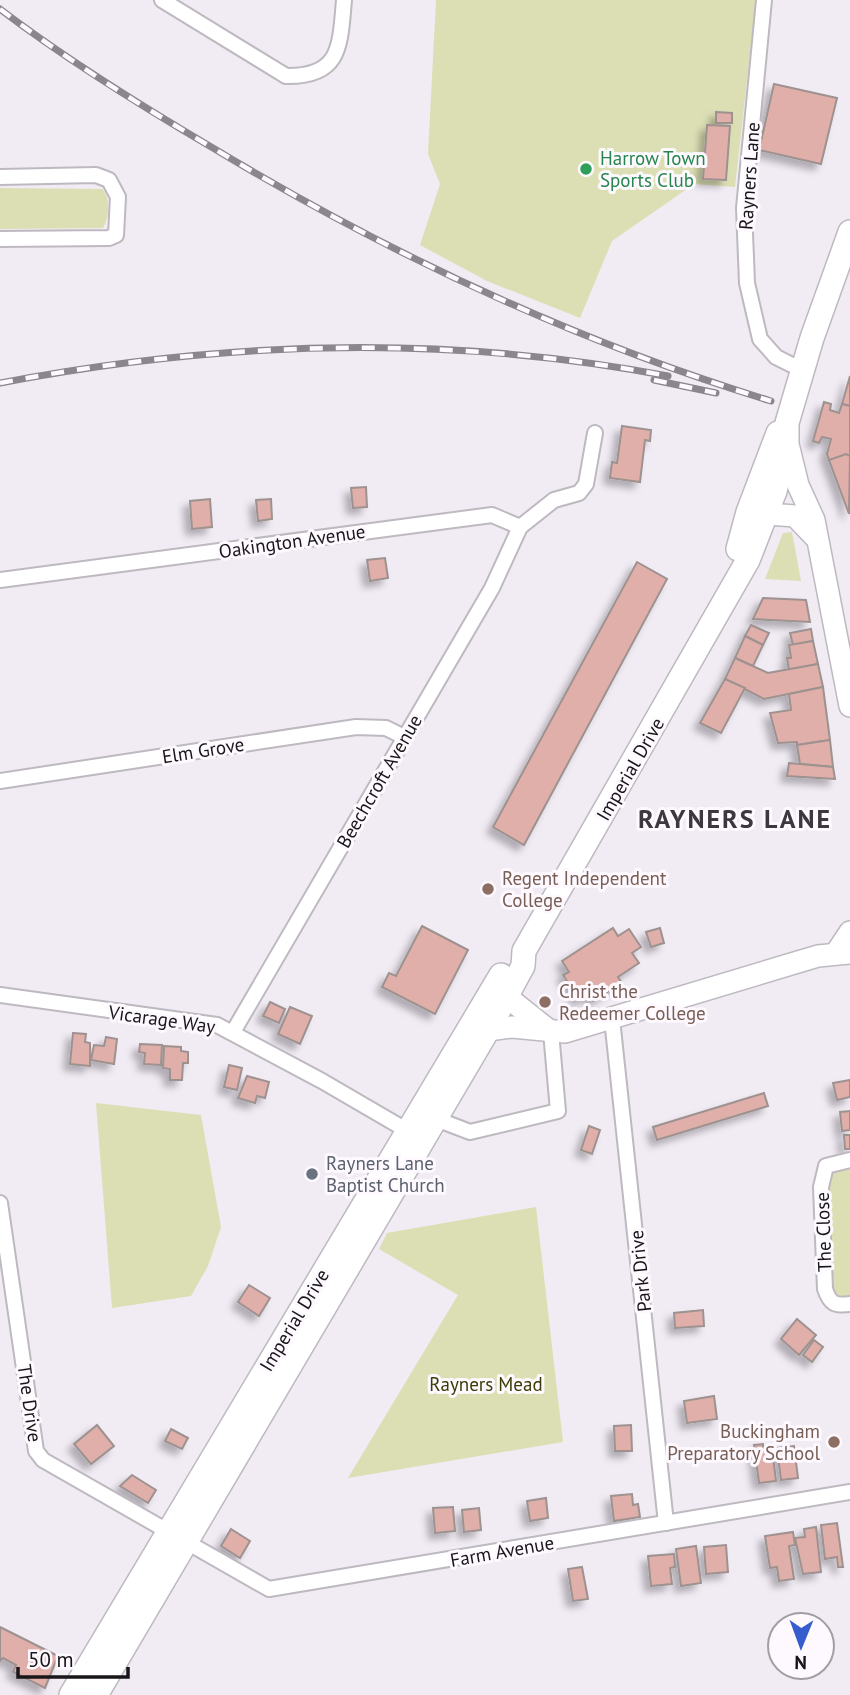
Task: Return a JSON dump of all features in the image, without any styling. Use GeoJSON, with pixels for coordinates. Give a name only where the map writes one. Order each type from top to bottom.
{"type":"FeatureCollection","features":[{"type":"Feature","properties":{"kind":"main road"},"geometry":{"type":"LineString","coordinates":[[787,431],[802,370],[850,232]]}},
{"type":"Feature","properties":{"kind":"main road","name":"Imperial Drive"},"geometry":{"type":"LineString","coordinates":[[732,585],[736,556],[748,512],[774,437],[787,431]]}},
{"type":"Feature","properties":{"kind":"main road","name":"Imperial Drive"},"geometry":{"type":"LineString","coordinates":[[71,1695],[176,1536],[503,987],[523,965],[524,951],[748,560],[768,514],[787,431]]}},
{"type":"Feature","properties":{"kind":"main road","name":"Imperial Drive"},"geometry":{"type":"LineString","coordinates":[[415,1135],[436,1119],[488,1030],[503,987]]}},
{"type":"Feature","properties":{"kind":"main road","name":"Imperial Drive"},"geometry":{"type":"LineString","coordinates":[[96,1695],[176,1536]]}},
{"type":"Feature","properties":{"kind":"street"},"geometry":{"type":"LineString","coordinates":[[162,0],[286,76],[309,77],[325,69],[337,54],[344,0]]}},
{"type":"Feature","properties":{"kind":"street","name":"Rayners Lane"},"geometry":{"type":"LineString","coordinates":[[764,0],[744,208],[747,283],[760,339],[776,357],[802,370]]}},
{"type":"Feature","properties":{"kind":"street"},"geometry":{"type":"LineString","coordinates":[[0,177],[96,175],[114,186],[118,197],[116,234],[108,238],[0,239]]}},
{"type":"Feature","properties":{"kind":"street"},"geometry":{"type":"LineString","coordinates":[[787,431],[798,485],[814,520],[850,706]]}},
{"type":"Feature","properties":{"kind":"street"},"geometry":{"type":"LineString","coordinates":[[520,527],[540,509],[579,493],[586,484],[596,432]]}},
{"type":"Feature","properties":{"kind":"street"},"geometry":{"type":"LineString","coordinates":[[746,526],[755,517],[768,514],[794,516],[816,538]]}},
{"type":"Feature","properties":{"kind":"street","name":"Oakington Avenue"},"geometry":{"type":"LineString","coordinates":[[0,580],[492,515],[520,527]]}},
{"type":"Feature","properties":{"kind":"street","name":"Beechcroft Avenue"},"geometry":{"type":"LineString","coordinates":[[233,1032],[492,588],[520,527]]}},
{"type":"Feature","properties":{"kind":"street","name":"Elm Grove"},"geometry":{"type":"LineString","coordinates":[[0,781],[356,727],[386,727],[404,737]]}},
{"type":"Feature","properties":{"kind":"street"},"geometry":{"type":"LineString","coordinates":[[488,1030],[512,1027],[565,1032],[846,953],[850,932]]}},
{"type":"Feature","properties":{"kind":"street"},"geometry":{"type":"LineString","coordinates":[[436,1119],[470,1132],[558,1111],[551,1032],[503,987]]}},
{"type":"Feature","properties":{"kind":"street","name":"Vicarage Way"},"geometry":{"type":"LineString","coordinates":[[0,995],[217,1025],[415,1135]]}},
{"type":"Feature","properties":{"kind":"street","name":"Park Drive"},"geometry":{"type":"LineString","coordinates":[[612,1018],[666,1523]]}},
{"type":"Feature","properties":{"kind":"street","name":"The Close"},"geometry":{"type":"LineString","coordinates":[[850,1160],[826,1166],[821,1187],[825,1289],[829,1301],[837,1305],[850,1304]]}},
{"type":"Feature","properties":{"kind":"street","name":"The Drive"},"geometry":{"type":"LineString","coordinates":[[0,1203],[36,1451],[43,1460],[176,1536]]}},
{"type":"Feature","properties":{"kind":"street","name":"Farm Avenue"},"geometry":{"type":"LineString","coordinates":[[176,1536],[269,1589],[850,1492]]}},
{"type":"Feature","properties":{"kind":"green space","name":"Harrow Town Sports Club"},"geometry":{"type":"Polygon","coordinates":[[[436,0],[756,0],[735,187],[694,184],[612,241],[580,318],[487,281],[420,245],[440,184],[428,154],[436,0]]]}},
{"type":"Feature","properties":{"kind":"green space"},"geometry":{"type":"Polygon","coordinates":[[[0,188],[102,189],[108,202],[107,219],[103,228],[0,229],[0,188]]]}},
{"type":"Feature","properties":{"kind":"green space"},"geometry":{"type":"Polygon","coordinates":[[[792,532],[801,581],[765,579],[783,533],[792,532]]]}},
{"type":"Feature","properties":{"kind":"green space"},"geometry":{"type":"Polygon","coordinates":[[[96,1103],[201,1115],[221,1227],[208,1266],[191,1296],[112,1308],[96,1103]]]}},
{"type":"Feature","properties":{"kind":"green space"},"geometry":{"type":"Polygon","coordinates":[[[850,1160],[850,1304],[829,1301],[826,1166],[850,1160]]]}},
{"type":"Feature","properties":{"kind":"green space","name":"Rayners Mead"},"geometry":{"type":"Polygon","coordinates":[[[536,1207],[563,1442],[348,1478],[458,1295],[379,1249],[387,1233],[536,1207]]]}},
{"type":"Feature","properties":{"kind":"building"},"geometry":{"type":"Polygon","coordinates":[[[774,84],[837,98],[821,164],[759,150],[774,84]]]}},
{"type":"Feature","properties":{"kind":"building"},"geometry":{"type":"Polygon","coordinates":[[[716,112],[732,113],[732,123],[716,123],[716,112]]]}},
{"type":"Feature","properties":{"kind":"building"},"geometry":{"type":"Polygon","coordinates":[[[707,125],[730,126],[726,180],[703,179],[707,125]]]}},
{"type":"Feature","properties":{"kind":"building"},"geometry":{"type":"Polygon","coordinates":[[[850,376],[850,406],[842,404],[850,376]]]}},
{"type":"Feature","properties":{"kind":"building"},"geometry":{"type":"Polygon","coordinates":[[[824,402],[831,404],[830,410],[839,413],[842,404],[850,406],[850,456],[829,460],[827,454],[831,439],[822,437],[819,443],[813,441],[824,402]]]}},
{"type":"Feature","properties":{"kind":"building"},"geometry":{"type":"Polygon","coordinates":[[[622,426],[651,430],[650,441],[645,440],[640,482],[610,478],[612,462],[617,463],[622,426]]]}},
{"type":"Feature","properties":{"kind":"building"},"geometry":{"type":"Polygon","coordinates":[[[846,454],[850,456],[849,514],[829,460],[846,454]]]}},
{"type":"Feature","properties":{"kind":"building"},"geometry":{"type":"Polygon","coordinates":[[[366,487],[367,507],[353,508],[351,488],[366,487]]]}},
{"type":"Feature","properties":{"kind":"building"},"geometry":{"type":"Polygon","coordinates":[[[210,499],[212,527],[192,529],[190,501],[210,499]]]}},
{"type":"Feature","properties":{"kind":"building"},"geometry":{"type":"Polygon","coordinates":[[[271,499],[272,519],[258,521],[256,500],[271,499]]]}},
{"type":"Feature","properties":{"kind":"building"},"geometry":{"type":"Polygon","coordinates":[[[385,558],[388,578],[370,581],[367,560],[385,558]]]}},
{"type":"Feature","properties":{"kind":"building"},"geometry":{"type":"Polygon","coordinates":[[[637,562],[667,579],[524,845],[493,827],[637,562]]]}},
{"type":"Feature","properties":{"kind":"building"},"geometry":{"type":"Polygon","coordinates":[[[763,598],[806,600],[810,622],[753,619],[763,598]]]}},
{"type":"Feature","properties":{"kind":"building"},"geometry":{"type":"Polygon","coordinates":[[[751,625],[769,633],[763,645],[745,636],[751,625]]]}},
{"type":"Feature","properties":{"kind":"building"},"geometry":{"type":"Polygon","coordinates":[[[811,629],[813,641],[793,645],[790,633],[811,629]]]}},
{"type":"Feature","properties":{"kind":"building"},"geometry":{"type":"Polygon","coordinates":[[[745,636],[763,645],[753,666],[735,658],[745,636]]]}},
{"type":"Feature","properties":{"kind":"building"},"geometry":{"type":"Polygon","coordinates":[[[813,641],[818,664],[789,670],[789,645],[813,641]]]}},
{"type":"Feature","properties":{"kind":"building"},"geometry":{"type":"Polygon","coordinates":[[[735,658],[768,673],[818,664],[823,687],[764,699],[725,679],[735,658]]]}},
{"type":"Feature","properties":{"kind":"building"},"geometry":{"type":"Polygon","coordinates":[[[725,679],[745,688],[721,733],[700,723],[725,679]]]}},
{"type":"Feature","properties":{"kind":"building"},"geometry":{"type":"Polygon","coordinates":[[[823,687],[830,740],[797,745],[797,742],[778,743],[770,713],[791,710],[789,694],[823,687]]]}},
{"type":"Feature","properties":{"kind":"building"},"geometry":{"type":"Polygon","coordinates":[[[830,740],[833,767],[800,764],[797,745],[830,740]]]}},
{"type":"Feature","properties":{"kind":"building"},"geometry":{"type":"Polygon","coordinates":[[[789,763],[833,767],[835,779],[787,776],[789,763]]]}},
{"type":"Feature","properties":{"kind":"building"},"geometry":{"type":"Polygon","coordinates":[[[422,926],[468,950],[435,1014],[382,987],[389,973],[396,976],[422,926]]]}},
{"type":"Feature","properties":{"kind":"building"},"geometry":{"type":"Polygon","coordinates":[[[613,928],[618,936],[629,929],[641,947],[632,953],[639,963],[618,977],[622,983],[593,1001],[588,994],[579,1000],[563,975],[569,972],[562,961],[613,928]]]}},
{"type":"Feature","properties":{"kind":"building"},"geometry":{"type":"Polygon","coordinates":[[[660,928],[664,943],[651,947],[646,932],[660,928]]]}},
{"type":"Feature","properties":{"kind":"building"},"geometry":{"type":"Polygon","coordinates":[[[270,1002],[285,1009],[279,1023],[263,1016],[270,1002]]]}},
{"type":"Feature","properties":{"kind":"building"},"geometry":{"type":"Polygon","coordinates":[[[290,1007],[312,1016],[300,1044],[278,1034],[290,1007]]]}},
{"type":"Feature","properties":{"kind":"building"},"geometry":{"type":"Polygon","coordinates":[[[73,1033],[86,1034],[85,1042],[90,1043],[90,1066],[70,1064],[73,1033]]]}},
{"type":"Feature","properties":{"kind":"building"},"geometry":{"type":"Polygon","coordinates":[[[106,1037],[117,1039],[114,1064],[91,1060],[94,1045],[104,1046],[106,1037]]]}},
{"type":"Feature","properties":{"kind":"building"},"geometry":{"type":"Polygon","coordinates":[[[140,1044],[162,1045],[161,1065],[144,1064],[145,1053],[139,1052],[140,1044]]]}},
{"type":"Feature","properties":{"kind":"building"},"geometry":{"type":"Polygon","coordinates":[[[164,1046],[181,1047],[181,1051],[188,1052],[188,1063],[183,1063],[182,1080],[170,1080],[170,1069],[163,1068],[164,1046]]]}},
{"type":"Feature","properties":{"kind":"building"},"geometry":{"type":"Polygon","coordinates":[[[229,1065],[242,1068],[237,1090],[224,1087],[229,1065]]]}},
{"type":"Feature","properties":{"kind":"building"},"geometry":{"type":"Polygon","coordinates":[[[247,1076],[269,1082],[265,1098],[257,1096],[255,1103],[238,1098],[247,1076]]]}},
{"type":"Feature","properties":{"kind":"building"},"geometry":{"type":"Polygon","coordinates":[[[850,1080],[850,1097],[837,1100],[833,1083],[850,1080]]]}},
{"type":"Feature","properties":{"kind":"building"},"geometry":{"type":"Polygon","coordinates":[[[764,1093],[768,1106],[657,1140],[653,1127],[764,1093]]]}},
{"type":"Feature","properties":{"kind":"building"},"geometry":{"type":"Polygon","coordinates":[[[850,1111],[850,1130],[842,1131],[840,1112],[850,1111]]]}},
{"type":"Feature","properties":{"kind":"building"},"geometry":{"type":"Polygon","coordinates":[[[589,1126],[600,1130],[592,1154],[581,1150],[589,1126]]]}},
{"type":"Feature","properties":{"kind":"building"},"geometry":{"type":"Polygon","coordinates":[[[844,1135],[850,1135],[850,1149],[845,1149],[844,1135]]]}},
{"type":"Feature","properties":{"kind":"building"},"geometry":{"type":"Polygon","coordinates":[[[249,1285],[270,1298],[259,1316],[238,1302],[249,1285]]]}},
{"type":"Feature","properties":{"kind":"building"},"geometry":{"type":"Polygon","coordinates":[[[703,1310],[704,1326],[675,1328],[674,1313],[703,1310]]]}},
{"type":"Feature","properties":{"kind":"building"},"geometry":{"type":"Polygon","coordinates":[[[797,1319],[816,1335],[799,1355],[781,1339],[797,1319]]]}},
{"type":"Feature","properties":{"kind":"building"},"geometry":{"type":"Polygon","coordinates":[[[814,1340],[823,1347],[812,1362],[803,1355],[814,1340]]]}},
{"type":"Feature","properties":{"kind":"building"},"geometry":{"type":"Polygon","coordinates":[[[714,1396],[717,1419],[687,1423],[684,1401],[714,1396]]]}},
{"type":"Feature","properties":{"kind":"building"},"geometry":{"type":"Polygon","coordinates":[[[97,1425],[114,1446],[91,1464],[74,1444],[97,1425]]]}},
{"type":"Feature","properties":{"kind":"building"},"geometry":{"type":"Polygon","coordinates":[[[631,1425],[632,1451],[615,1451],[614,1426],[631,1425]]]}},
{"type":"Feature","properties":{"kind":"building"},"geometry":{"type":"Polygon","coordinates":[[[171,1429],[188,1438],[182,1449],[165,1441],[171,1429]]]}},
{"type":"Feature","properties":{"kind":"building"},"geometry":{"type":"Polygon","coordinates":[[[763,1444],[763,1450],[772,1449],[776,1481],[759,1483],[754,1445],[763,1444]]]}},
{"type":"Feature","properties":{"kind":"building"},"geometry":{"type":"Polygon","coordinates":[[[794,1446],[798,1478],[781,1480],[777,1448],[794,1446]]]}},
{"type":"Feature","properties":{"kind":"building"},"geometry":{"type":"Polygon","coordinates":[[[132,1475],[156,1490],[148,1503],[120,1486],[132,1475]]]}},
{"type":"Feature","properties":{"kind":"building"},"geometry":{"type":"Polygon","coordinates":[[[632,1494],[633,1505],[638,1504],[640,1517],[614,1521],[611,1496],[632,1494]]]}},
{"type":"Feature","properties":{"kind":"building"},"geometry":{"type":"Polygon","coordinates":[[[546,1498],[548,1518],[530,1521],[527,1501],[546,1498]]]}},
{"type":"Feature","properties":{"kind":"building"},"geometry":{"type":"Polygon","coordinates":[[[453,1507],[455,1531],[435,1533],[433,1508],[453,1507]]]}},
{"type":"Feature","properties":{"kind":"building"},"geometry":{"type":"Polygon","coordinates":[[[479,1508],[481,1530],[464,1532],[462,1510],[479,1508]]]}},
{"type":"Feature","properties":{"kind":"building"},"geometry":{"type":"Polygon","coordinates":[[[837,1523],[843,1567],[838,1567],[837,1557],[825,1559],[821,1525],[837,1523]]]}},
{"type":"Feature","properties":{"kind":"building"},"geometry":{"type":"Polygon","coordinates":[[[816,1527],[821,1572],[803,1574],[795,1538],[805,1537],[804,1529],[816,1527]]]}},
{"type":"Feature","properties":{"kind":"building"},"geometry":{"type":"Polygon","coordinates":[[[231,1529],[250,1541],[240,1558],[221,1546],[231,1529]]]}},
{"type":"Feature","properties":{"kind":"building"},"geometry":{"type":"Polygon","coordinates":[[[793,1532],[795,1545],[789,1546],[794,1579],[779,1581],[777,1567],[770,1568],[765,1536],[793,1532]]]}},
{"type":"Feature","properties":{"kind":"building"},"geometry":{"type":"Polygon","coordinates":[[[726,1545],[728,1572],[706,1574],[704,1547],[726,1545]]]}},
{"type":"Feature","properties":{"kind":"building"},"geometry":{"type":"Polygon","coordinates":[[[696,1546],[701,1583],[681,1586],[676,1549],[696,1546]]]}},
{"type":"Feature","properties":{"kind":"building"},"geometry":{"type":"Polygon","coordinates":[[[674,1554],[675,1567],[670,1568],[672,1584],[651,1586],[648,1556],[674,1554]]]}},
{"type":"Feature","properties":{"kind":"building"},"geometry":{"type":"Polygon","coordinates":[[[582,1567],[588,1599],[573,1601],[568,1569],[582,1567]]]}},
{"type":"Feature","properties":{"kind":"building"},"geometry":{"type":"Polygon","coordinates":[[[0,1627],[58,1656],[45,1688],[13,1672],[16,1665],[3,1658],[0,1661],[0,1627]]]}},
{"type":"Feature","properties":{"kind":"railway"},"geometry":{"type":"LineString","coordinates":[[0,9],[131,99],[279,187],[415,259],[554,323],[625,351],[771,401]]}},
{"type":"Feature","properties":{"kind":"railway"},"geometry":{"type":"LineString","coordinates":[[0,383],[166,358],[334,348],[501,353],[668,376]]}},
{"type":"Feature","properties":{"kind":"railway"},"geometry":{"type":"LineString","coordinates":[[654,380],[716,393]]}},
{"type":"Feature","properties":{"kind":"place","name":"Harrow Town Sports Club"},"geometry":{"type":"Point","coordinates":[586,169]}},
{"type":"Feature","properties":{"kind":"place","name":"Regent Independent College"},"geometry":{"type":"Point","coordinates":[488,889]}},
{"type":"Feature","properties":{"kind":"place","name":"Christ the Redeemer College"},"geometry":{"type":"Point","coordinates":[545,1002]}},
{"type":"Feature","properties":{"kind":"place","name":"Rayners Lane Baptist Church"},"geometry":{"type":"Point","coordinates":[312,1174]}},
{"type":"Feature","properties":{"kind":"place","name":"Buckingham Preparatory School"},"geometry":{"type":"Point","coordinates":[834,1442]}},
{"type":"Feature","properties":{"kind":"district","name":"RAYNERS LANE"},"geometry":{"type":"Point","coordinates":[735,818]}}]}
